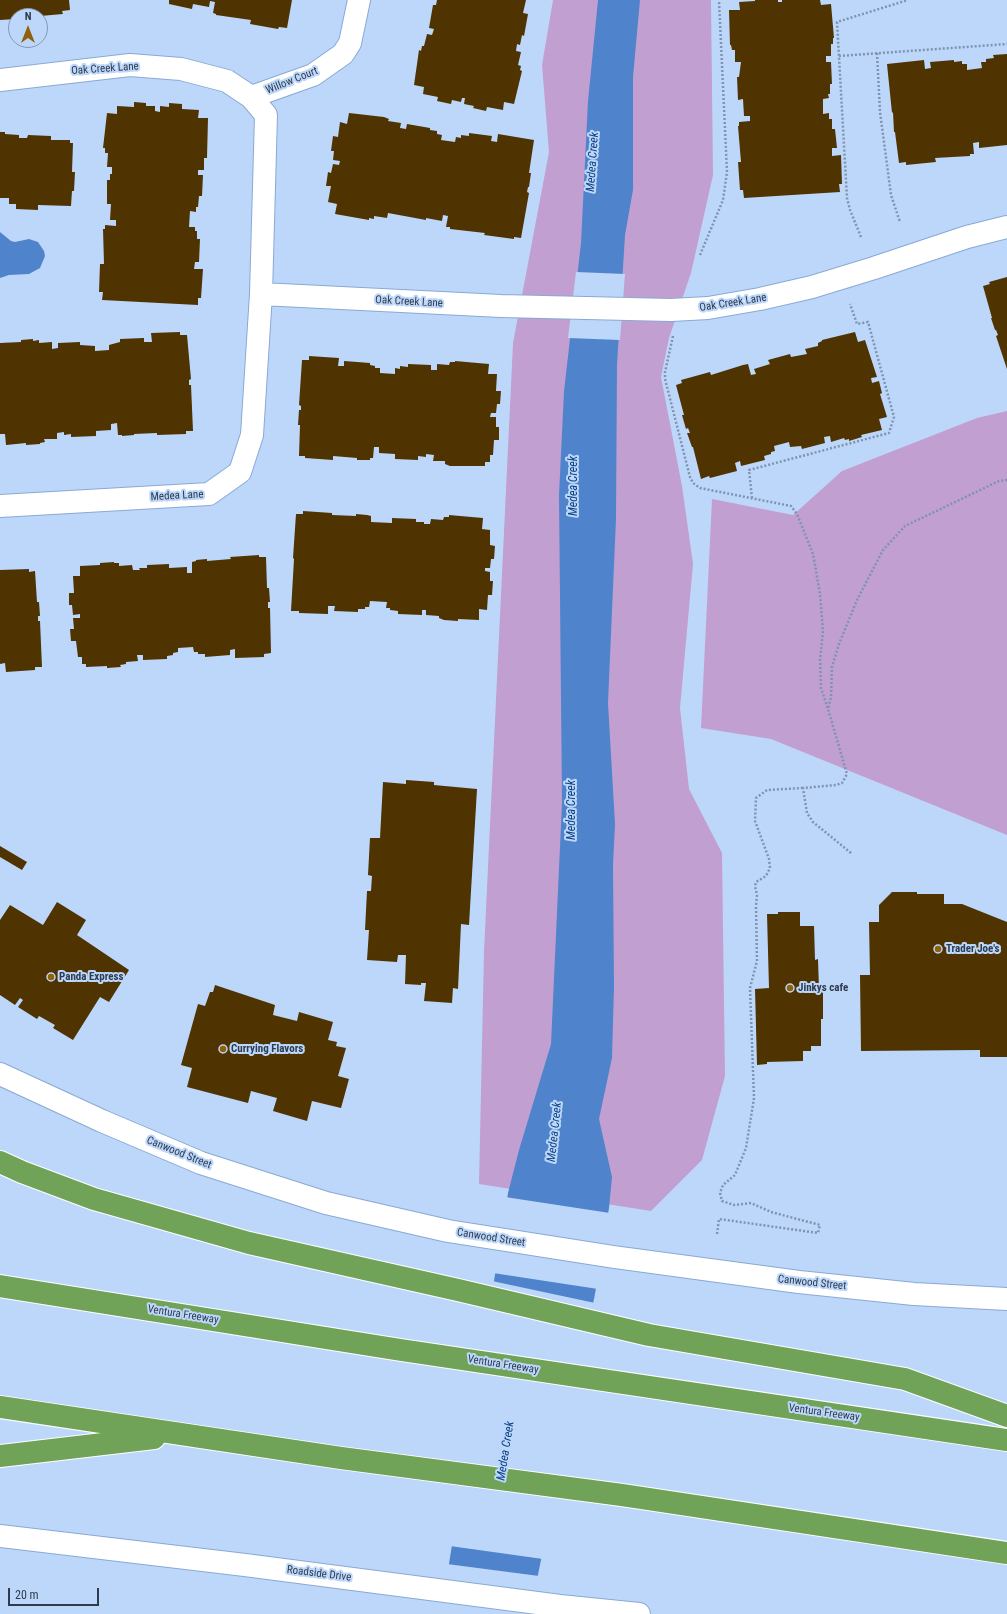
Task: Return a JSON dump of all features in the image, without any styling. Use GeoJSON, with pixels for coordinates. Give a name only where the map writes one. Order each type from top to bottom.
{"type":"FeatureCollection","features":[{"type":"Feature","properties":{"kind":"highway"},"geometry":{"type":"LineString","coordinates":[[0,1162],[22,1172],[94,1199],[249,1243],[649,1335],[905,1379],[1007,1416]]}},
{"type":"Feature","properties":{"kind":"highway","name":"Ventura Freeway"},"geometry":{"type":"LineString","coordinates":[[0,1286],[449,1357],[1007,1440]]}},
{"type":"Feature","properties":{"kind":"highway"},"geometry":{"type":"LineString","coordinates":[[0,1407],[341,1458],[622,1495],[1007,1553]]}},
{"type":"Feature","properties":{"kind":"highway"},"geometry":{"type":"LineString","coordinates":[[0,1456],[182,1435]]}},
{"type":"Feature","properties":{"kind":"street","name":"Willow Court"},"geometry":{"type":"LineString","coordinates":[[251,97],[313,75],[343,54],[350,43],[359,0]]}},
{"type":"Feature","properties":{"kind":"street","name":"Oak Creek Lane"},"geometry":{"type":"LineString","coordinates":[[0,80],[130,65],[181,69],[226,81],[251,97],[266,115],[261,294],[501,306],[671,310],[708,308],[760,299],[812,287],[967,237],[1007,226]]}},
{"type":"Feature","properties":{"kind":"street","name":"Medea Lane"},"geometry":{"type":"LineString","coordinates":[[0,506],[209,494],[240,472],[252,435],[261,294]]}},
{"type":"Feature","properties":{"kind":"street","name":"Canwood Street"},"geometry":{"type":"LineString","coordinates":[[0,1074],[102,1121],[201,1163],[326,1203],[448,1231],[614,1257],[799,1282],[914,1294],[1007,1299]]}},
{"type":"Feature","properties":{"kind":"street","name":"Roadside Drive"},"geometry":{"type":"LineString","coordinates":[[0,1536],[414,1586],[560,1606],[639,1614]]}},
{"type":"Feature","properties":{"kind":"path"},"geometry":{"type":"LineString","coordinates":[[861,237],[850,210],[847,198],[837,22],[908,0]]}},
{"type":"Feature","properties":{"kind":"path"},"geometry":{"type":"LineString","coordinates":[[700,255],[723,200],[728,172],[720,1]]}},
{"type":"Feature","properties":{"kind":"path"},"geometry":{"type":"LineString","coordinates":[[840,56],[1007,44]]}},
{"type":"Feature","properties":{"kind":"path"},"geometry":{"type":"LineString","coordinates":[[877,53],[880,112],[891,195],[900,222]]}},
{"type":"Feature","properties":{"kind":"path"},"geometry":{"type":"LineString","coordinates":[[752,498],[748,470],[889,433],[894,417],[868,322],[857,324],[841,278]]}},
{"type":"Feature","properties":{"kind":"path"},"geometry":{"type":"LineString","coordinates":[[673,336],[665,372],[665,379],[692,483],[700,488],[792,506],[797,514],[812,554],[820,594],[823,631],[820,660],[821,688],[847,774],[842,783],[836,786],[768,790],[756,798],[755,821],[769,859],[770,868],[766,876],[756,882],[755,886],[757,895],[757,961],[750,988],[754,1098],[746,1148],[736,1175],[723,1185],[720,1193],[722,1201],[734,1205],[751,1203],[771,1212],[820,1226],[818,1233],[719,1219],[716,1234]]}},
{"type":"Feature","properties":{"kind":"path"},"geometry":{"type":"LineString","coordinates":[[828,709],[831,697],[832,667],[839,644],[857,600],[883,550],[905,526],[999,481],[1007,480]]}},
{"type":"Feature","properties":{"kind":"path"},"geometry":{"type":"LineString","coordinates":[[803,788],[808,813],[813,822],[851,853]]}},
{"type":"Feature","properties":{"kind":"shaded area"},"geometry":{"type":"Polygon","coordinates":[[[553,0],[711,0],[713,175],[691,273],[669,338],[661,377],[682,486],[693,564],[680,708],[689,789],[722,853],[725,1076],[702,1160],[651,1211],[479,1184],[484,951],[513,343],[549,152],[542,65],[553,0]]]}},
{"type":"Feature","properties":{"kind":"shaded area"},"geometry":{"type":"Polygon","coordinates":[[[1007,411],[1007,835],[771,739],[701,728],[712,499],[793,515],[842,471],[977,418],[1007,411]]]}},
{"type":"Feature","properties":{"kind":"water","name":"Medea Creek"},"geometry":{"type":"Polygon","coordinates":[[[598,0],[640,0],[633,77],[633,190],[625,235],[617,365],[616,519],[608,703],[615,824],[613,865],[614,987],[612,1058],[599,1119],[612,1177],[609,1208],[595,1294],[530,1614],[441,1614],[508,1193],[519,1150],[551,1044],[562,803],[559,495],[564,391],[581,243],[588,101],[598,0]]]}},
{"type":"Feature","properties":{"kind":"water"},"geometry":{"type":"Polygon","coordinates":[[[0,232],[11,241],[15,242],[29,239],[38,242],[44,251],[45,256],[40,268],[29,274],[9,275],[0,278],[0,232]]]}},
{"type":"Feature","properties":{"kind":"pier"},"geometry":{"type":"Polygon","coordinates":[[[576,272],[625,274],[620,340],[568,338],[576,272]]]}},
{"type":"Feature","properties":{"kind":"pier"},"geometry":{"type":"Polygon","coordinates":[[[505,1197],[610,1213],[598,1289],[493,1273],[505,1197]]]}},
{"type":"Feature","properties":{"kind":"pier"},"geometry":{"type":"Polygon","coordinates":[[[492,1281],[595,1303],[543,1559],[450,1546],[492,1281]]]}},
{"type":"Feature","properties":{"kind":"pier"},"geometry":{"type":"Polygon","coordinates":[[[447,1564],[539,1576],[532,1614],[439,1614],[447,1564]]]}},
{"type":"Feature","properties":{"kind":"building"},"geometry":{"type":"Polygon","coordinates":[[[0,0],[69,0],[70,10],[62,11],[63,14],[48,15],[48,8],[8,8],[8,20],[0,20],[0,0]]]}},
{"type":"Feature","properties":{"kind":"building"},"geometry":{"type":"Polygon","coordinates":[[[169,0],[292,0],[287,28],[279,27],[278,29],[250,24],[251,20],[216,15],[213,13],[215,2],[210,1],[209,7],[193,4],[192,9],[169,4],[169,0]]]}},
{"type":"Feature","properties":{"kind":"building"},"geometry":{"type":"Polygon","coordinates":[[[437,0],[526,0],[523,13],[528,14],[524,36],[522,35],[520,45],[517,44],[516,51],[521,52],[518,65],[521,66],[520,70],[522,71],[514,104],[504,102],[503,110],[487,107],[486,111],[464,104],[465,98],[462,98],[461,102],[452,100],[451,104],[437,101],[438,97],[423,94],[424,87],[414,85],[419,50],[421,51],[422,46],[424,46],[427,34],[432,35],[434,29],[429,28],[433,5],[436,5],[437,0]]]}},
{"type":"Feature","properties":{"kind":"building"},"geometry":{"type":"Polygon","coordinates":[[[778,0],[778,2],[782,2],[782,0],[820,0],[821,5],[831,4],[834,38],[833,44],[831,44],[831,56],[826,56],[826,62],[831,62],[832,84],[830,84],[830,94],[828,94],[829,98],[823,99],[823,114],[829,113],[829,119],[832,119],[832,129],[835,129],[837,148],[832,148],[832,156],[841,155],[842,184],[839,184],[840,192],[744,198],[743,190],[740,190],[738,162],[741,162],[738,126],[739,122],[750,121],[750,116],[744,116],[743,99],[738,100],[737,77],[739,77],[741,62],[735,62],[735,50],[732,50],[730,45],[729,10],[740,10],[739,2],[778,0]]]}},
{"type":"Feature","properties":{"kind":"building"},"geometry":{"type":"Polygon","coordinates":[[[1007,54],[1007,145],[979,148],[979,142],[973,143],[974,154],[970,154],[970,156],[935,158],[936,162],[906,165],[906,162],[899,163],[894,132],[887,64],[924,60],[925,69],[931,68],[930,62],[954,60],[954,62],[962,61],[962,64],[967,64],[967,70],[982,68],[981,62],[986,62],[986,59],[994,58],[993,55],[1007,54]]]}},
{"type":"Feature","properties":{"kind":"building"},"geometry":{"type":"Polygon","coordinates":[[[134,102],[146,103],[146,106],[155,106],[155,111],[160,112],[160,106],[169,107],[169,103],[182,104],[182,109],[199,110],[198,118],[208,118],[207,158],[204,158],[204,170],[198,170],[198,175],[203,175],[202,196],[199,196],[196,212],[190,211],[189,227],[195,227],[195,231],[197,231],[197,239],[200,239],[199,262],[195,262],[194,269],[203,269],[201,298],[198,298],[198,305],[102,300],[103,292],[99,292],[100,264],[104,264],[103,229],[105,229],[105,225],[116,226],[116,220],[110,220],[111,204],[107,204],[107,180],[110,180],[112,167],[107,167],[108,153],[105,153],[105,148],[103,148],[107,113],[117,114],[117,106],[134,107],[134,102]]]}},
{"type":"Feature","properties":{"kind":"building"},"geometry":{"type":"Polygon","coordinates":[[[349,113],[384,117],[389,119],[388,121],[401,123],[400,128],[406,129],[407,124],[430,128],[430,130],[437,131],[437,134],[442,135],[441,140],[455,142],[456,137],[461,138],[461,135],[469,136],[469,133],[492,136],[491,141],[497,142],[498,134],[534,140],[529,173],[531,173],[527,192],[529,193],[521,238],[514,237],[514,239],[484,235],[485,233],[450,229],[450,227],[446,227],[448,216],[443,215],[442,221],[426,218],[426,220],[388,213],[387,218],[374,216],[374,219],[369,218],[369,220],[335,214],[337,204],[328,202],[331,186],[326,186],[328,172],[331,173],[333,164],[339,165],[340,161],[333,160],[334,151],[331,151],[333,136],[338,137],[340,122],[347,124],[349,113]]]}},
{"type":"Feature","properties":{"kind":"building"},"geometry":{"type":"Polygon","coordinates":[[[0,132],[19,135],[19,138],[27,138],[28,135],[51,136],[51,140],[70,140],[70,143],[73,143],[72,172],[75,172],[74,191],[72,191],[71,206],[38,205],[38,210],[16,209],[16,204],[9,204],[9,198],[0,198],[0,132]]]}},
{"type":"Feature","properties":{"kind":"building"},"geometry":{"type":"Polygon","coordinates":[[[1007,277],[1007,369],[996,336],[998,335],[991,318],[983,286],[990,284],[989,282],[1007,277]]]}},
{"type":"Feature","properties":{"kind":"building"},"geometry":{"type":"Polygon","coordinates":[[[180,332],[180,335],[187,335],[191,379],[189,380],[189,385],[191,385],[193,431],[186,431],[186,434],[157,435],[157,433],[122,436],[118,435],[117,423],[111,424],[111,430],[96,431],[96,436],[71,437],[71,434],[64,435],[64,432],[57,433],[57,439],[44,439],[45,442],[40,444],[26,445],[26,443],[6,445],[5,434],[0,434],[0,343],[21,342],[21,340],[33,339],[33,341],[39,340],[39,343],[52,342],[52,349],[58,348],[58,343],[80,342],[80,345],[95,346],[95,351],[109,350],[109,345],[120,342],[120,339],[144,338],[144,342],[152,342],[151,333],[180,332]]]}},
{"type":"Feature","properties":{"kind":"building"},"geometry":{"type":"Polygon","coordinates":[[[855,332],[858,342],[865,340],[877,377],[871,378],[872,383],[879,381],[882,393],[880,394],[887,417],[879,419],[882,430],[861,435],[862,437],[849,441],[849,439],[845,440],[844,438],[831,442],[830,436],[824,437],[825,443],[802,449],[801,446],[790,447],[789,442],[774,446],[775,451],[764,456],[765,460],[741,466],[740,461],[735,463],[737,471],[701,479],[693,447],[687,433],[690,433],[688,428],[686,429],[682,415],[684,415],[676,385],[682,383],[681,380],[710,372],[711,375],[748,364],[751,375],[756,374],[754,369],[770,364],[768,360],[790,354],[791,357],[807,354],[805,349],[818,346],[818,343],[822,340],[855,332]]]}},
{"type":"Feature","properties":{"kind":"building"},"geometry":{"type":"Polygon","coordinates":[[[309,356],[339,358],[338,366],[344,366],[344,361],[370,363],[370,365],[375,366],[375,368],[380,368],[380,373],[395,374],[395,368],[400,369],[400,366],[408,367],[408,364],[431,365],[431,370],[437,370],[437,364],[449,365],[450,362],[455,361],[489,364],[488,374],[497,374],[496,391],[501,391],[500,404],[497,404],[496,413],[491,413],[490,417],[496,417],[496,427],[499,427],[499,440],[494,440],[493,455],[490,455],[490,462],[485,462],[485,466],[450,466],[445,464],[445,461],[433,461],[434,455],[426,454],[426,457],[418,456],[418,460],[395,459],[395,454],[379,453],[379,447],[374,447],[373,458],[370,458],[370,460],[357,460],[357,458],[333,456],[333,460],[305,458],[305,456],[299,456],[300,425],[298,425],[299,410],[301,410],[301,406],[299,405],[302,360],[309,360],[309,356]]]}},
{"type":"Feature","properties":{"kind":"building"},"geometry":{"type":"Polygon","coordinates":[[[303,511],[332,513],[332,515],[367,515],[371,516],[371,522],[392,523],[392,518],[416,519],[416,522],[430,524],[431,519],[443,520],[444,517],[449,517],[449,515],[483,518],[482,529],[490,530],[490,545],[495,546],[494,559],[491,559],[490,568],[485,568],[485,571],[490,572],[490,581],[493,581],[492,595],[488,595],[487,610],[479,609],[479,620],[458,619],[458,621],[444,620],[439,618],[439,616],[426,615],[426,610],[422,610],[422,615],[398,614],[398,611],[386,608],[387,602],[370,601],[369,607],[365,607],[365,609],[358,609],[358,612],[334,611],[335,606],[328,606],[328,614],[299,613],[299,611],[291,611],[296,514],[303,514],[303,511]]]}},
{"type":"Feature","properties":{"kind":"building"},"geometry":{"type":"Polygon","coordinates":[[[259,555],[259,557],[266,557],[267,588],[269,588],[270,602],[268,602],[268,608],[270,608],[271,653],[264,654],[264,657],[235,658],[235,649],[230,650],[230,655],[205,657],[205,654],[198,654],[198,652],[194,652],[193,647],[178,648],[178,652],[167,656],[167,659],[143,660],[143,655],[137,655],[138,661],[126,662],[126,664],[120,665],[121,667],[86,667],[86,664],[82,664],[82,657],[78,657],[76,641],[71,641],[70,629],[74,629],[73,618],[80,618],[80,614],[73,615],[72,605],[69,605],[69,593],[74,593],[73,576],[80,576],[80,566],[100,565],[100,563],[114,562],[119,563],[119,566],[132,565],[133,570],[140,570],[139,568],[147,568],[147,565],[169,564],[169,568],[187,567],[187,573],[192,573],[192,562],[196,560],[207,559],[207,561],[231,559],[230,557],[259,555]]]}},
{"type":"Feature","properties":{"kind":"building"},"geometry":{"type":"Polygon","coordinates":[[[29,569],[29,572],[35,571],[37,602],[39,602],[40,616],[38,616],[38,621],[40,621],[42,667],[35,667],[35,670],[6,672],[5,663],[0,664],[0,570],[29,569]]]}},
{"type":"Feature","properties":{"kind":"building"},"geometry":{"type":"Polygon","coordinates":[[[406,780],[434,782],[434,785],[477,789],[469,925],[461,924],[458,989],[453,988],[452,1003],[424,1001],[426,983],[421,983],[421,985],[405,984],[406,955],[398,955],[397,962],[367,960],[369,930],[365,930],[367,891],[371,891],[372,876],[368,875],[370,838],[380,838],[383,782],[406,784],[406,780]]]}},
{"type":"Feature","properties":{"kind":"building"},"geometry":{"type":"Polygon","coordinates":[[[0,846],[27,862],[22,870],[0,857],[0,846]]]}},
{"type":"Feature","properties":{"kind":"building","name":"Trader Joe's"},"geometry":{"type":"Polygon","coordinates":[[[892,892],[944,894],[944,904],[962,904],[1007,922],[1007,1057],[980,1057],[980,1050],[861,1051],[860,975],[870,975],[869,922],[879,922],[879,905],[892,892]]]}},
{"type":"Feature","properties":{"kind":"building"},"geometry":{"type":"Polygon","coordinates":[[[57,902],[86,920],[77,935],[129,970],[109,1002],[100,997],[73,1040],[53,1028],[55,1025],[39,1016],[37,1019],[18,1007],[23,1000],[20,998],[15,1005],[0,995],[0,920],[10,905],[43,925],[57,902]]]}},
{"type":"Feature","properties":{"kind":"building","name":"Jinkys cafe"},"geometry":{"type":"Polygon","coordinates":[[[778,912],[800,912],[800,926],[814,926],[815,960],[818,959],[819,989],[823,989],[821,1046],[811,1046],[811,1051],[803,1051],[803,1061],[767,1062],[767,1064],[757,1065],[755,989],[769,988],[767,914],[778,914],[778,912]]]}},
{"type":"Feature","properties":{"kind":"building"},"geometry":{"type":"Polygon","coordinates":[[[215,985],[275,1005],[273,1015],[297,1021],[299,1012],[333,1022],[328,1040],[337,1042],[336,1046],[346,1048],[338,1076],[349,1079],[341,1108],[312,1101],[307,1121],[273,1111],[277,1098],[251,1091],[248,1103],[187,1087],[192,1068],[181,1065],[198,1004],[205,1006],[210,992],[213,992],[215,985]]]}},
{"type":"Feature","properties":{"kind":"place","name":"Trader Joe's"},"geometry":{"type":"Point","coordinates":[938,949]}},
{"type":"Feature","properties":{"kind":"place","name":"Panda Express"},"geometry":{"type":"Point","coordinates":[51,977]}},
{"type":"Feature","properties":{"kind":"place","name":"Jinkys cafe"},"geometry":{"type":"Point","coordinates":[790,988]}},
{"type":"Feature","properties":{"kind":"place","name":"Currying Flavors"},"geometry":{"type":"Point","coordinates":[223,1049]}}]}
